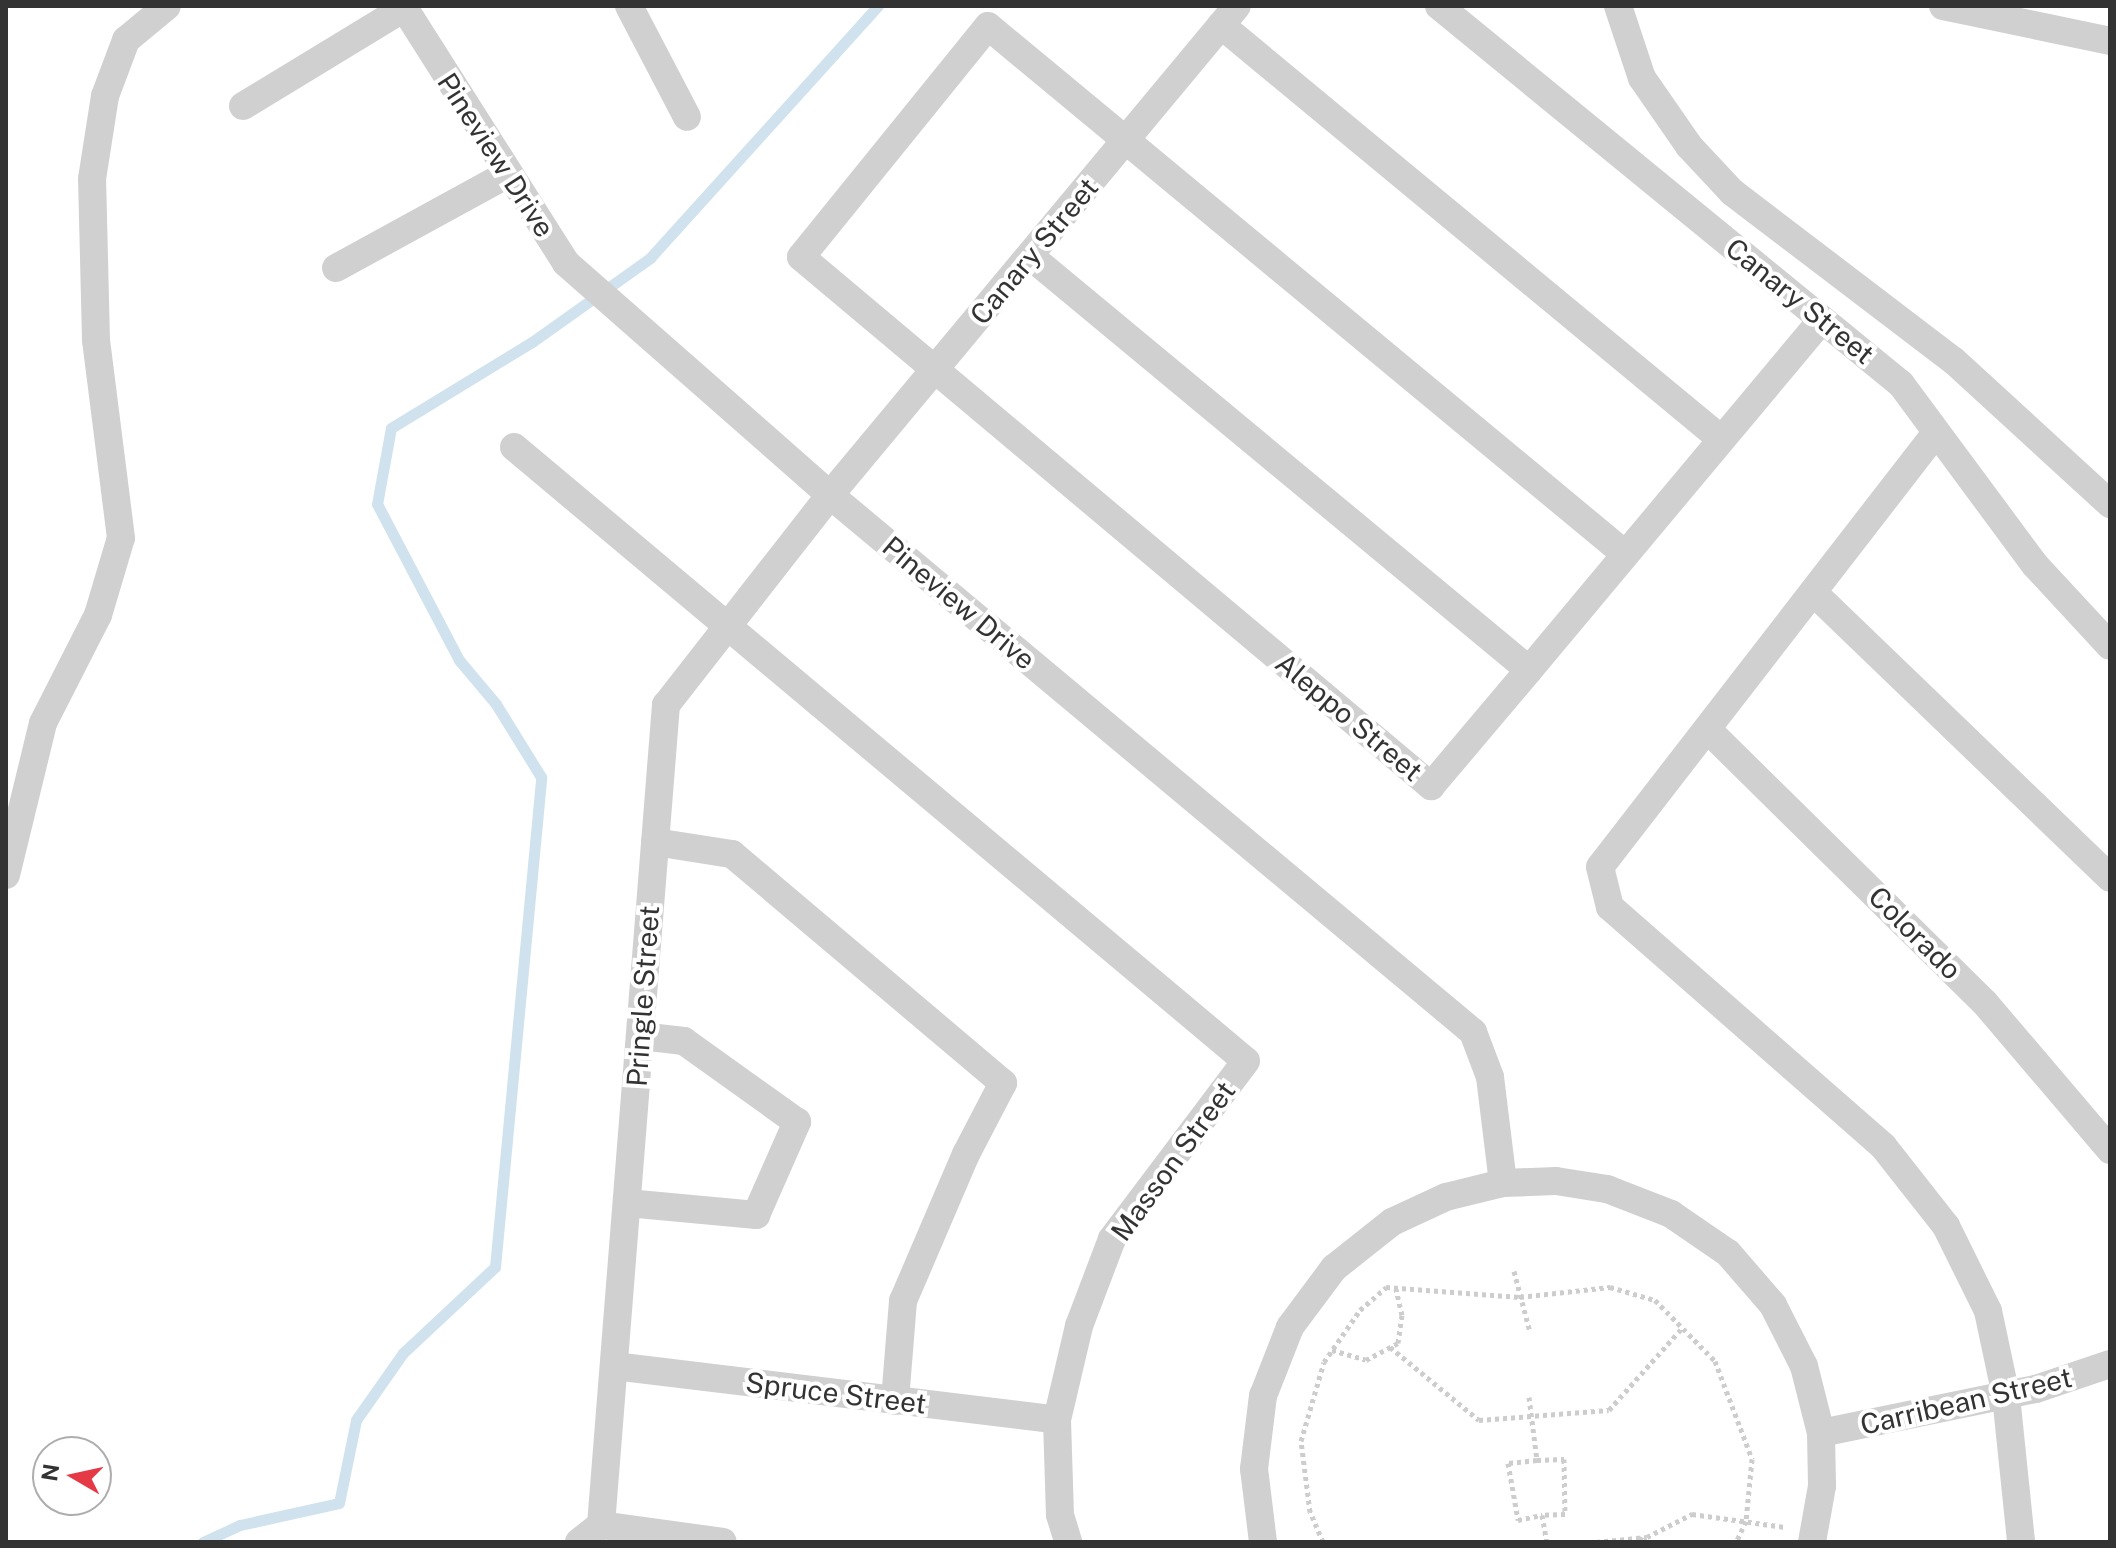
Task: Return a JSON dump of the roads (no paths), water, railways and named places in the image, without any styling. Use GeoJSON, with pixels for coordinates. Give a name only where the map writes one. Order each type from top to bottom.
{"type":"FeatureCollection","features":[{"type":"Feature","properties":{"kind":"street"},"geometry":{"type":"LineString","coordinates":[[6,875],[43,723],[98,615],[121,538],[96,340],[92,179],[105,96],[126,40],[167,6]]}},
{"type":"Feature","properties":{"kind":"street"},"geometry":{"type":"LineString","coordinates":[[629,6],[687,117]]}},
{"type":"Feature","properties":{"kind":"street","name":"Canary Street"},"geometry":{"type":"LineString","coordinates":[[1439,6],[1901,384],[1935,434],[2035,565],[2110,646]]}},
{"type":"Feature","properties":{"kind":"street"},"geometry":{"type":"LineString","coordinates":[[1618,6],[1642,78],[1689,146],[1732,192],[1954,361],[2110,504]]}},
{"type":"Feature","properties":{"kind":"street"},"geometry":{"type":"LineString","coordinates":[[1943,6],[2110,41]]}},
{"type":"Feature","properties":{"kind":"street"},"geometry":{"type":"LineString","coordinates":[[243,106],[403,7]]}},
{"type":"Feature","properties":{"kind":"street","name":"Pineview Drive"},"geometry":{"type":"LineString","coordinates":[[403,7],[506,175],[566,263],[830,495],[1473,1032],[1490,1077],[1503,1183]]}},
{"type":"Feature","properties":{"kind":"street"},"geometry":{"type":"LineString","coordinates":[[1229,16],[1721,439]]}},
{"type":"Feature","properties":{"kind":"street","name":"Canary Street"},"geometry":{"type":"LineString","coordinates":[[830,495],[1229,16]]}},
{"type":"Feature","properties":{"kind":"street","name":"Aleppo Street"},"geometry":{"type":"LineString","coordinates":[[1128,138],[988,26],[801,257],[1431,786],[1822,320]]}},
{"type":"Feature","properties":{"kind":"street"},"geometry":{"type":"LineString","coordinates":[[1128,138],[1625,554]]}},
{"type":"Feature","properties":{"kind":"street"},"geometry":{"type":"LineString","coordinates":[[336,268],[506,175]]}},
{"type":"Feature","properties":{"kind":"street"},"geometry":{"type":"LineString","coordinates":[[1030,256],[1529,670]]}},
{"type":"Feature","properties":{"kind":"street"},"geometry":{"type":"LineString","coordinates":[[1935,434],[1600,867],[1610,907],[1883,1146],[1946,1226],[1988,1311],[2006,1396],[2021,1542]]}},
{"type":"Feature","properties":{"kind":"street"},"geometry":{"type":"LineString","coordinates":[[514,447],[729,624]]}},
{"type":"Feature","properties":{"kind":"street","name":"Pringle Street"},"geometry":{"type":"LineString","coordinates":[[590,1534],[614,1366],[666,705],[830,495]]}},
{"type":"Feature","properties":{"kind":"street"},"geometry":{"type":"LineString","coordinates":[[1813,592],[2110,878]]}},
{"type":"Feature","properties":{"kind":"street","name":"Masson Street"},"geometry":{"type":"LineString","coordinates":[[729,624],[1246,1061],[1112,1239],[1079,1326],[1057,1420],[1060,1515],[1068,1542]]}},
{"type":"Feature","properties":{"kind":"street","name":"Colorado"},"geometry":{"type":"LineString","coordinates":[[1707,729],[1985,1003],[2110,1150]]}},
{"type":"Feature","properties":{"kind":"street"},"geometry":{"type":"LineString","coordinates":[[655,842],[732,854],[1003,1083],[966,1154],[903,1301],[895,1401]]}},
{"type":"Feature","properties":{"kind":"street"},"geometry":{"type":"LineString","coordinates":[[627,1203],[756,1215],[797,1122],[684,1041],[640,1036]]}},
{"type":"Feature","properties":{"kind":"street"},"geometry":{"type":"LineString","coordinates":[[1263,1542],[1256,1454],[1263,1396],[1290,1327],[1334,1268],[1392,1222],[1446,1197],[1503,1183],[1556,1181],[1607,1189],[1671,1214],[1728,1253],[1773,1305],[1804,1366],[1821,1433],[1822,1486],[1813,1540]]}},
{"type":"Feature","properties":{"kind":"street","name":"Carribean Street"},"geometry":{"type":"LineString","coordinates":[[1821,1433],[2006,1396],[2110,1364]]}},
{"type":"Feature","properties":{"kind":"street","name":"Spruce Street"},"geometry":{"type":"LineString","coordinates":[[614,1366],[1057,1420]]}},
{"type":"Feature","properties":{"kind":"street"},"geometry":{"type":"LineString","coordinates":[[590,1534],[723,1542]]}},
{"type":"Feature","properties":{"kind":"waterway"},"geometry":{"type":"LineString","coordinates":[[203,1542],[240,1525],[339,1503],[356,1420],[403,1353],[495,1267],[541,777],[496,704],[459,660],[377,504],[391,428],[532,342],[650,258],[878,6]]}}]}
